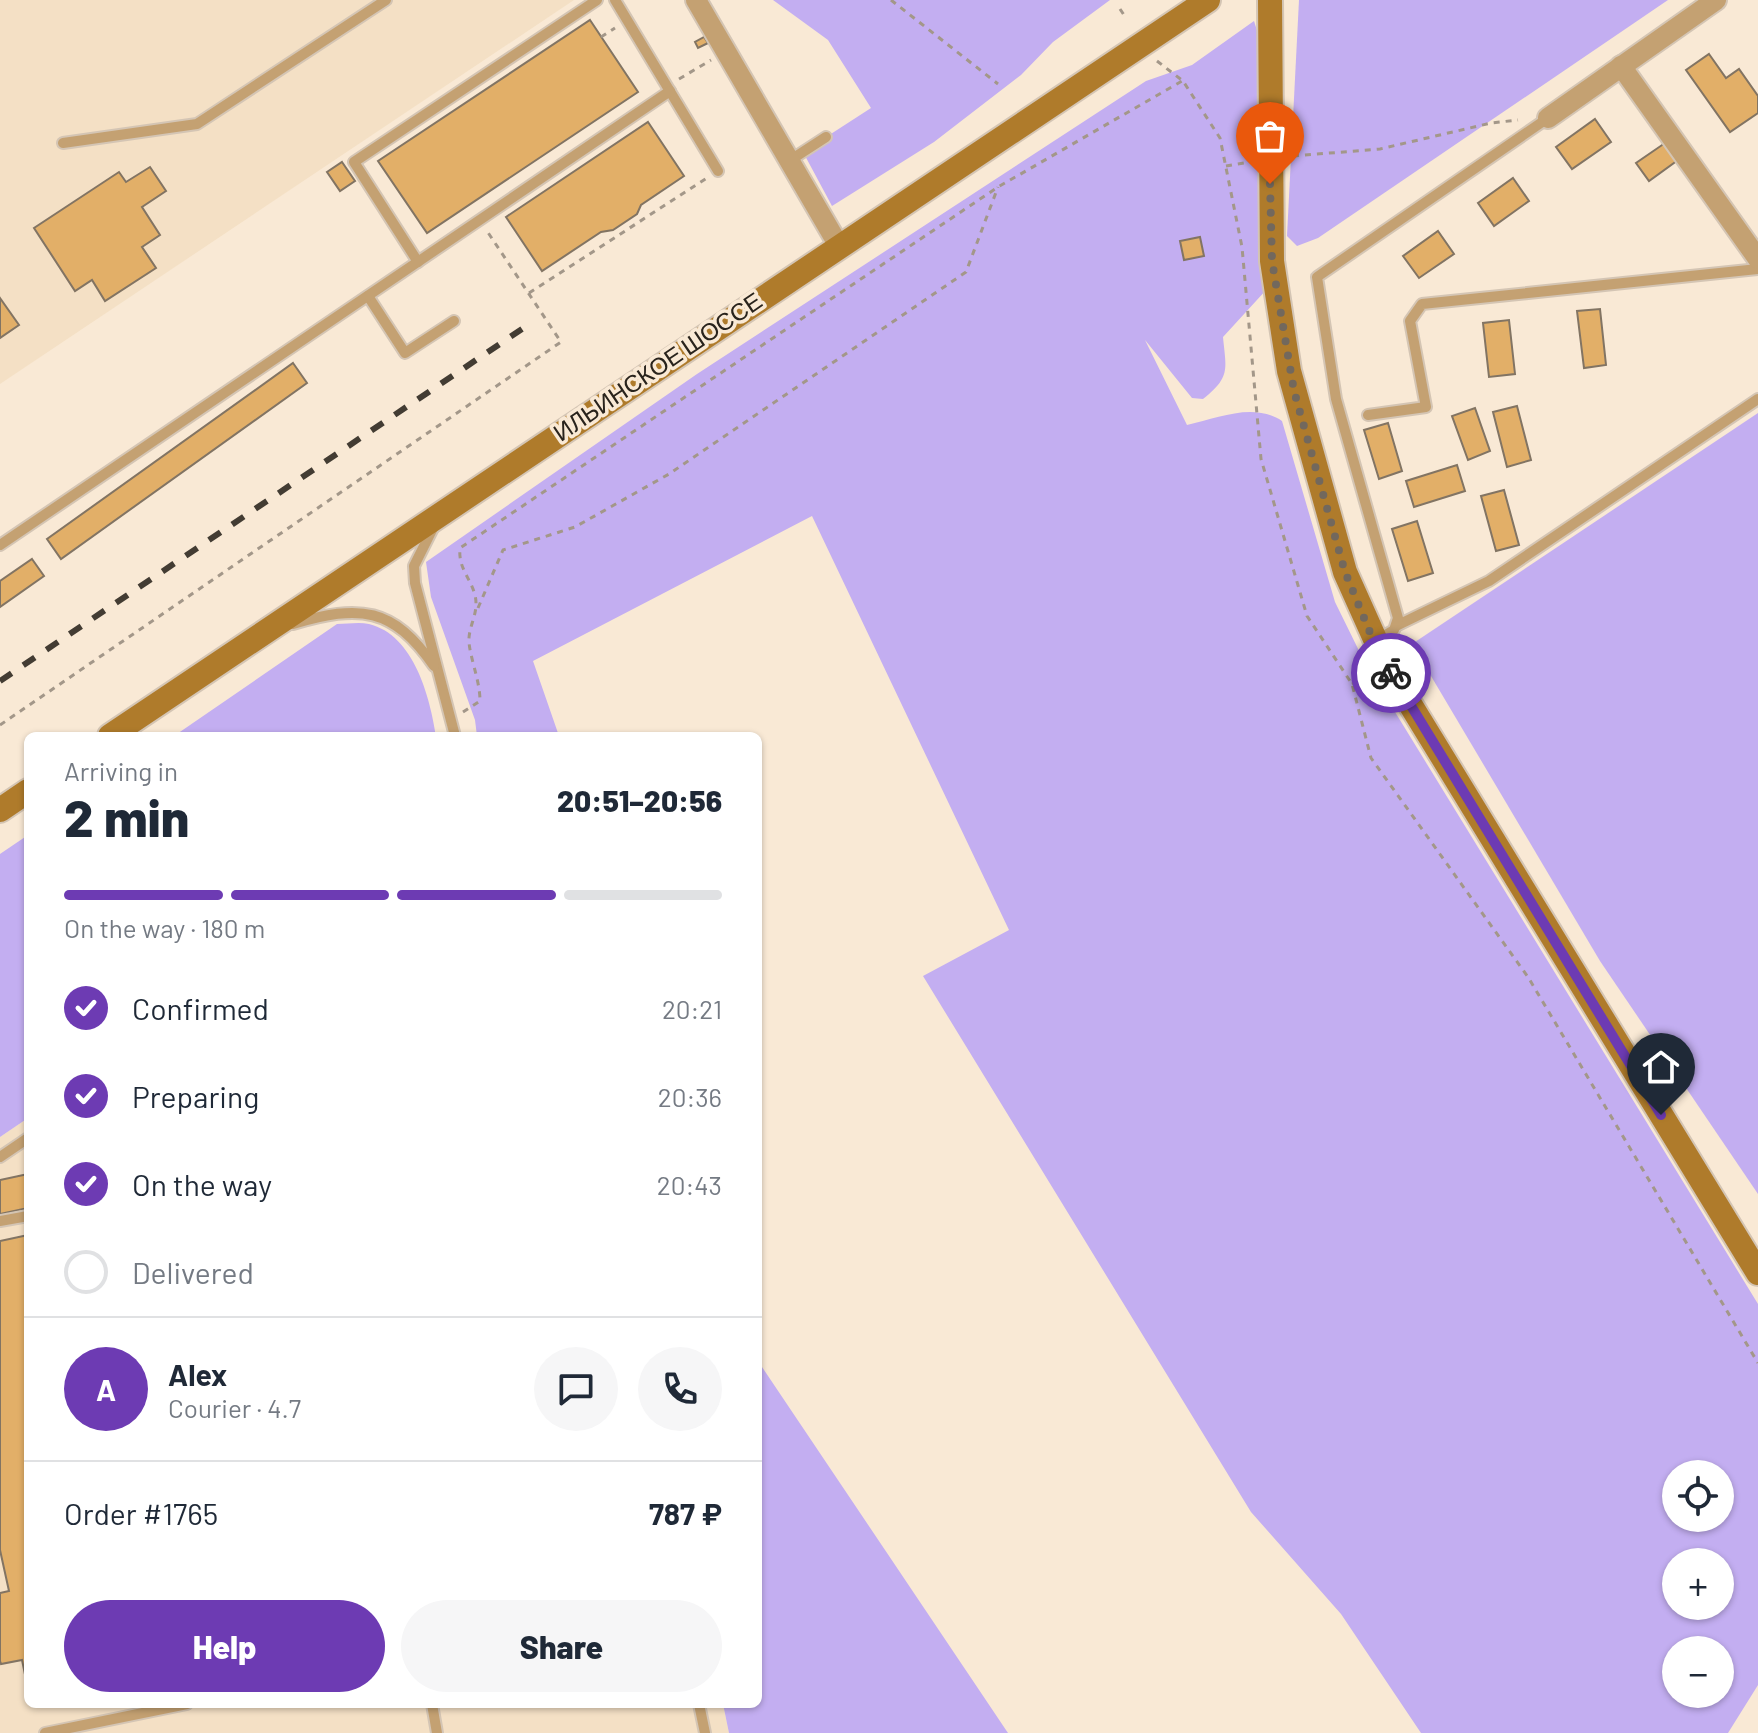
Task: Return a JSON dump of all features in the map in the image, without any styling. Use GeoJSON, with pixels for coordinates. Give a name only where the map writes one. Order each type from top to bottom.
{"type":"FeatureCollection","features":[{"type":"Feature","properties":{"kind":"street"},"geometry":{"type":"LineString","coordinates":[[696,0],[839,246]]}},
{"type":"Feature","properties":{"kind":"street","name":"ИЛЬИНСКОЕ ШОССЕ"},"geometry":{"type":"LineString","coordinates":[[116,732],[1208,0]]}},
{"type":"Feature","properties":{"kind":"street"},"geometry":{"type":"LineString","coordinates":[[1270,0],[1272,261],[1289,371],[1345,572],[1374,642],[1758,1273]]}},
{"type":"Feature","properties":{"kind":"street"},"geometry":{"type":"LineString","coordinates":[[1548,118],[1716,0]]}},
{"type":"Feature","properties":{"kind":"street"},"geometry":{"type":"LineString","coordinates":[[1621,66],[1758,259]]}},
{"type":"Feature","properties":{"kind":"street"},"geometry":{"type":"LineString","coordinates":[[0,810],[24,794]]}},
{"type":"Feature","properties":{"kind":"lane"},"geometry":{"type":"LineString","coordinates":[[63,143],[197,124],[386,0]]}},
{"type":"Feature","properties":{"kind":"lane"},"geometry":{"type":"LineString","coordinates":[[418,262],[354,162],[597,0]]}},
{"type":"Feature","properties":{"kind":"lane"},"geometry":{"type":"LineString","coordinates":[[615,0],[718,171]]}},
{"type":"Feature","properties":{"kind":"lane"},"geometry":{"type":"LineString","coordinates":[[0,545],[668,89]]}},
{"type":"Feature","properties":{"kind":"lane"},"geometry":{"type":"LineString","coordinates":[[1398,625],[1336,399],[1317,277],[1548,118]]}},
{"type":"Feature","properties":{"kind":"lane"},"geometry":{"type":"LineString","coordinates":[[789,161],[826,137]]}},
{"type":"Feature","properties":{"kind":"lane"},"geometry":{"type":"LineString","coordinates":[[1368,415],[1426,407],[1410,321],[1422,304],[1758,269]]}},
{"type":"Feature","properties":{"kind":"lane"},"geometry":{"type":"LineString","coordinates":[[368,296],[405,353],[454,321]]}},
{"type":"Feature","properties":{"kind":"lane"},"geometry":{"type":"LineString","coordinates":[[1374,642],[1398,625],[1489,581],[1758,399]]}},
{"type":"Feature","properties":{"kind":"lane"},"geometry":{"type":"LineString","coordinates":[[440,514],[414,566],[419,600],[454,732]]}},
{"type":"Feature","properties":{"kind":"lane"},"geometry":{"type":"LineString","coordinates":[[263,633],[336,614],[369,612],[403,629],[439,675]]}},
{"type":"Feature","properties":{"kind":"lane"},"geometry":{"type":"LineString","coordinates":[[0,1157],[24,1141]]}},
{"type":"Feature","properties":{"kind":"lane"},"geometry":{"type":"LineString","coordinates":[[0,1221],[24,1217]]}},
{"type":"Feature","properties":{"kind":"lane"},"geometry":{"type":"LineString","coordinates":[[45,1733],[166,1708]]}},
{"type":"Feature","properties":{"kind":"lane"},"geometry":{"type":"LineString","coordinates":[[433,1708],[437,1733]]}},
{"type":"Feature","properties":{"kind":"lane"},"geometry":{"type":"LineString","coordinates":[[700,1708],[705,1733]]}},
{"type":"Feature","properties":{"kind":"path"},"geometry":{"type":"LineString","coordinates":[[891,0],[998,84]]}},
{"type":"Feature","properties":{"kind":"path"},"geometry":{"type":"LineString","coordinates":[[1120,9],[1126,18]]}},
{"type":"Feature","properties":{"kind":"path"},"geometry":{"type":"LineString","coordinates":[[668,89],[725,52]]}},
{"type":"Feature","properties":{"kind":"path"},"geometry":{"type":"LineString","coordinates":[[477,609],[474,592],[462,572],[460,548],[998,187],[1183,81]]}},
{"type":"Feature","properties":{"kind":"path"},"geometry":{"type":"LineString","coordinates":[[1226,166],[1270,158],[1380,149],[1491,123],[1548,118]]}},
{"type":"Feature","properties":{"kind":"path"},"geometry":{"type":"LineString","coordinates":[[529,293],[718,171]]}},
{"type":"Feature","properties":{"kind":"path"},"geometry":{"type":"LineString","coordinates":[[452,717],[480,701],[480,685],[469,639],[477,609],[503,550],[575,527],[669,474],[966,272],[998,187]]}},
{"type":"Feature","properties":{"kind":"path"},"geometry":{"type":"LineString","coordinates":[[0,725],[561,342],[480,220]]}},
{"type":"Feature","properties":{"kind":"shaded area"},"geometry":{"type":"Polygon","coordinates":[[[0,0],[574,0],[0,384],[0,0]]]}},
{"type":"Feature","properties":{"kind":"shaded area"},"geometry":{"type":"Polygon","coordinates":[[[773,0],[1110,0],[1053,42],[1021,75],[934,142],[832,206],[803,152],[871,108],[828,40],[773,0]]]}},
{"type":"Feature","properties":{"kind":"shaded area"},"geometry":{"type":"Polygon","coordinates":[[[1299,0],[1668,0],[1318,238],[1297,246],[1287,236],[1299,0]]]}},
{"type":"Feature","properties":{"kind":"shaded area"},"geometry":{"type":"Polygon","coordinates":[[[1254,21],[1260,40],[1267,289],[1223,337],[1225,372],[1218,385],[1203,399],[1192,398],[1145,340],[1187,425],[1248,412],[1271,415],[1282,421],[1335,602],[1365,663],[1758,1304],[1758,1685],[1728,1733],[1421,1733],[1341,1614],[1251,1512],[923,976],[1009,930],[812,516],[533,661],[558,732],[476,732],[475,720],[431,597],[426,562],[697,374],[1146,81],[1192,65],[1254,21]]]}},
{"type":"Feature","properties":{"kind":"shaded area"},"geometry":{"type":"Polygon","coordinates":[[[1758,413],[1758,1194],[1600,961],[1412,644],[1758,413]]]}},
{"type":"Feature","properties":{"kind":"shaded area"},"geometry":{"type":"Polygon","coordinates":[[[357,623],[385,630],[408,654],[424,686],[435,732],[180,732],[337,624],[357,623]]]}},
{"type":"Feature","properties":{"kind":"shaded area"},"geometry":{"type":"Polygon","coordinates":[[[24,838],[24,1121],[0,1137],[0,854],[24,838]]]}},
{"type":"Feature","properties":{"kind":"shaded area"},"geometry":{"type":"Polygon","coordinates":[[[24,1121],[24,1708],[724,1708],[729,1733],[0,1733],[0,1137],[24,1121]]]}},
{"type":"Feature","properties":{"kind":"shaded area"},"geometry":{"type":"Polygon","coordinates":[[[762,1367],[1008,1733],[729,1733],[724,1708],[762,1708],[762,1367]]]}},
{"type":"Feature","properties":{"kind":"building"},"geometry":{"type":"Polygon","coordinates":[[[590,20],[638,92],[427,233],[378,161],[590,20]]]}},
{"type":"Feature","properties":{"kind":"building"},"geometry":{"type":"Polygon","coordinates":[[[704,37],[708,43],[698,48],[695,42],[704,37]]]}},
{"type":"Feature","properties":{"kind":"building"},"geometry":{"type":"Polygon","coordinates":[[[1709,54],[1726,78],[1739,69],[1758,96],[1758,113],[1730,132],[1686,70],[1709,54]]]}},
{"type":"Feature","properties":{"kind":"building"},"geometry":{"type":"Polygon","coordinates":[[[1595,119],[1611,142],[1572,169],[1556,147],[1595,119]]]}},
{"type":"Feature","properties":{"kind":"building"},"geometry":{"type":"Polygon","coordinates":[[[648,122],[684,176],[641,205],[637,214],[613,230],[601,232],[542,271],[506,217],[648,122]]]}},
{"type":"Feature","properties":{"kind":"building"},"geometry":{"type":"Polygon","coordinates":[[[1665,143],[1678,160],[1649,181],[1636,163],[1665,143]]]}},
{"type":"Feature","properties":{"kind":"building"},"geometry":{"type":"Polygon","coordinates":[[[342,162],[355,181],[340,191],[327,172],[342,162]]]}},
{"type":"Feature","properties":{"kind":"building"},"geometry":{"type":"Polygon","coordinates":[[[150,167],[166,191],[142,207],[160,235],[142,247],[156,268],[105,301],[92,280],[75,291],[34,228],[119,172],[126,182],[150,167]]]}},
{"type":"Feature","properties":{"kind":"building"},"geometry":{"type":"Polygon","coordinates":[[[1513,178],[1529,201],[1494,226],[1478,203],[1513,178]]]}},
{"type":"Feature","properties":{"kind":"building"},"geometry":{"type":"Polygon","coordinates":[[[1438,231],[1454,254],[1419,278],[1403,256],[1438,231]]]}},
{"type":"Feature","properties":{"kind":"building"},"geometry":{"type":"Polygon","coordinates":[[[1200,237],[1204,256],[1184,260],[1180,241],[1200,237]]]}},
{"type":"Feature","properties":{"kind":"building"},"geometry":{"type":"Polygon","coordinates":[[[0,298],[19,325],[0,338],[0,298]]]}},
{"type":"Feature","properties":{"kind":"building"},"geometry":{"type":"Polygon","coordinates":[[[1600,309],[1606,365],[1584,368],[1577,311],[1600,309]]]}},
{"type":"Feature","properties":{"kind":"building"},"geometry":{"type":"Polygon","coordinates":[[[1509,320],[1515,374],[1489,377],[1483,323],[1509,320]]]}},
{"type":"Feature","properties":{"kind":"building"},"geometry":{"type":"Polygon","coordinates":[[[293,363],[307,383],[61,559],[47,539],[293,363]]]}},
{"type":"Feature","properties":{"kind":"building"},"geometry":{"type":"Polygon","coordinates":[[[1517,406],[1531,460],[1507,467],[1493,412],[1517,406]]]}},
{"type":"Feature","properties":{"kind":"building"},"geometry":{"type":"Polygon","coordinates":[[[1475,408],[1490,451],[1468,460],[1452,416],[1475,408]]]}},
{"type":"Feature","properties":{"kind":"building"},"geometry":{"type":"Polygon","coordinates":[[[1388,423],[1402,471],[1379,479],[1364,430],[1388,423]]]}},
{"type":"Feature","properties":{"kind":"building"},"geometry":{"type":"Polygon","coordinates":[[[1457,465],[1465,491],[1414,507],[1406,481],[1457,465]]]}},
{"type":"Feature","properties":{"kind":"building"},"geometry":{"type":"Polygon","coordinates":[[[1504,490],[1519,545],[1496,551],[1481,496],[1504,490]]]}},
{"type":"Feature","properties":{"kind":"building"},"geometry":{"type":"Polygon","coordinates":[[[1417,521],[1433,573],[1408,581],[1392,529],[1417,521]]]}},
{"type":"Feature","properties":{"kind":"building"},"geometry":{"type":"Polygon","coordinates":[[[32,559],[44,576],[0,607],[0,581],[32,559]]]}},
{"type":"Feature","properties":{"kind":"building"},"geometry":{"type":"Polygon","coordinates":[[[24,1175],[24,1209],[0,1214],[0,1180],[24,1175]]]}},
{"type":"Feature","properties":{"kind":"building"},"geometry":{"type":"Polygon","coordinates":[[[24,1236],[24,1670],[22,1660],[1,1664],[0,1661],[0,1593],[9,1591],[0,1550],[0,1241],[24,1236]]]}},
{"type":"Feature","properties":{"kind":"railway"},"geometry":{"type":"LineString","coordinates":[[0,681],[522,329]]}},
{"type":"Feature","properties":{"kind":"way so far"},"geometry":{"type":"LineString","coordinates":[[1270,184],[1272,261],[1289,371],[1345,572],[1374,642],[1391,673]]}},
{"type":"Feature","properties":{"kind":"route"},"geometry":{"type":"LineString","coordinates":[[1391,673],[1661,1115]]}}]}
